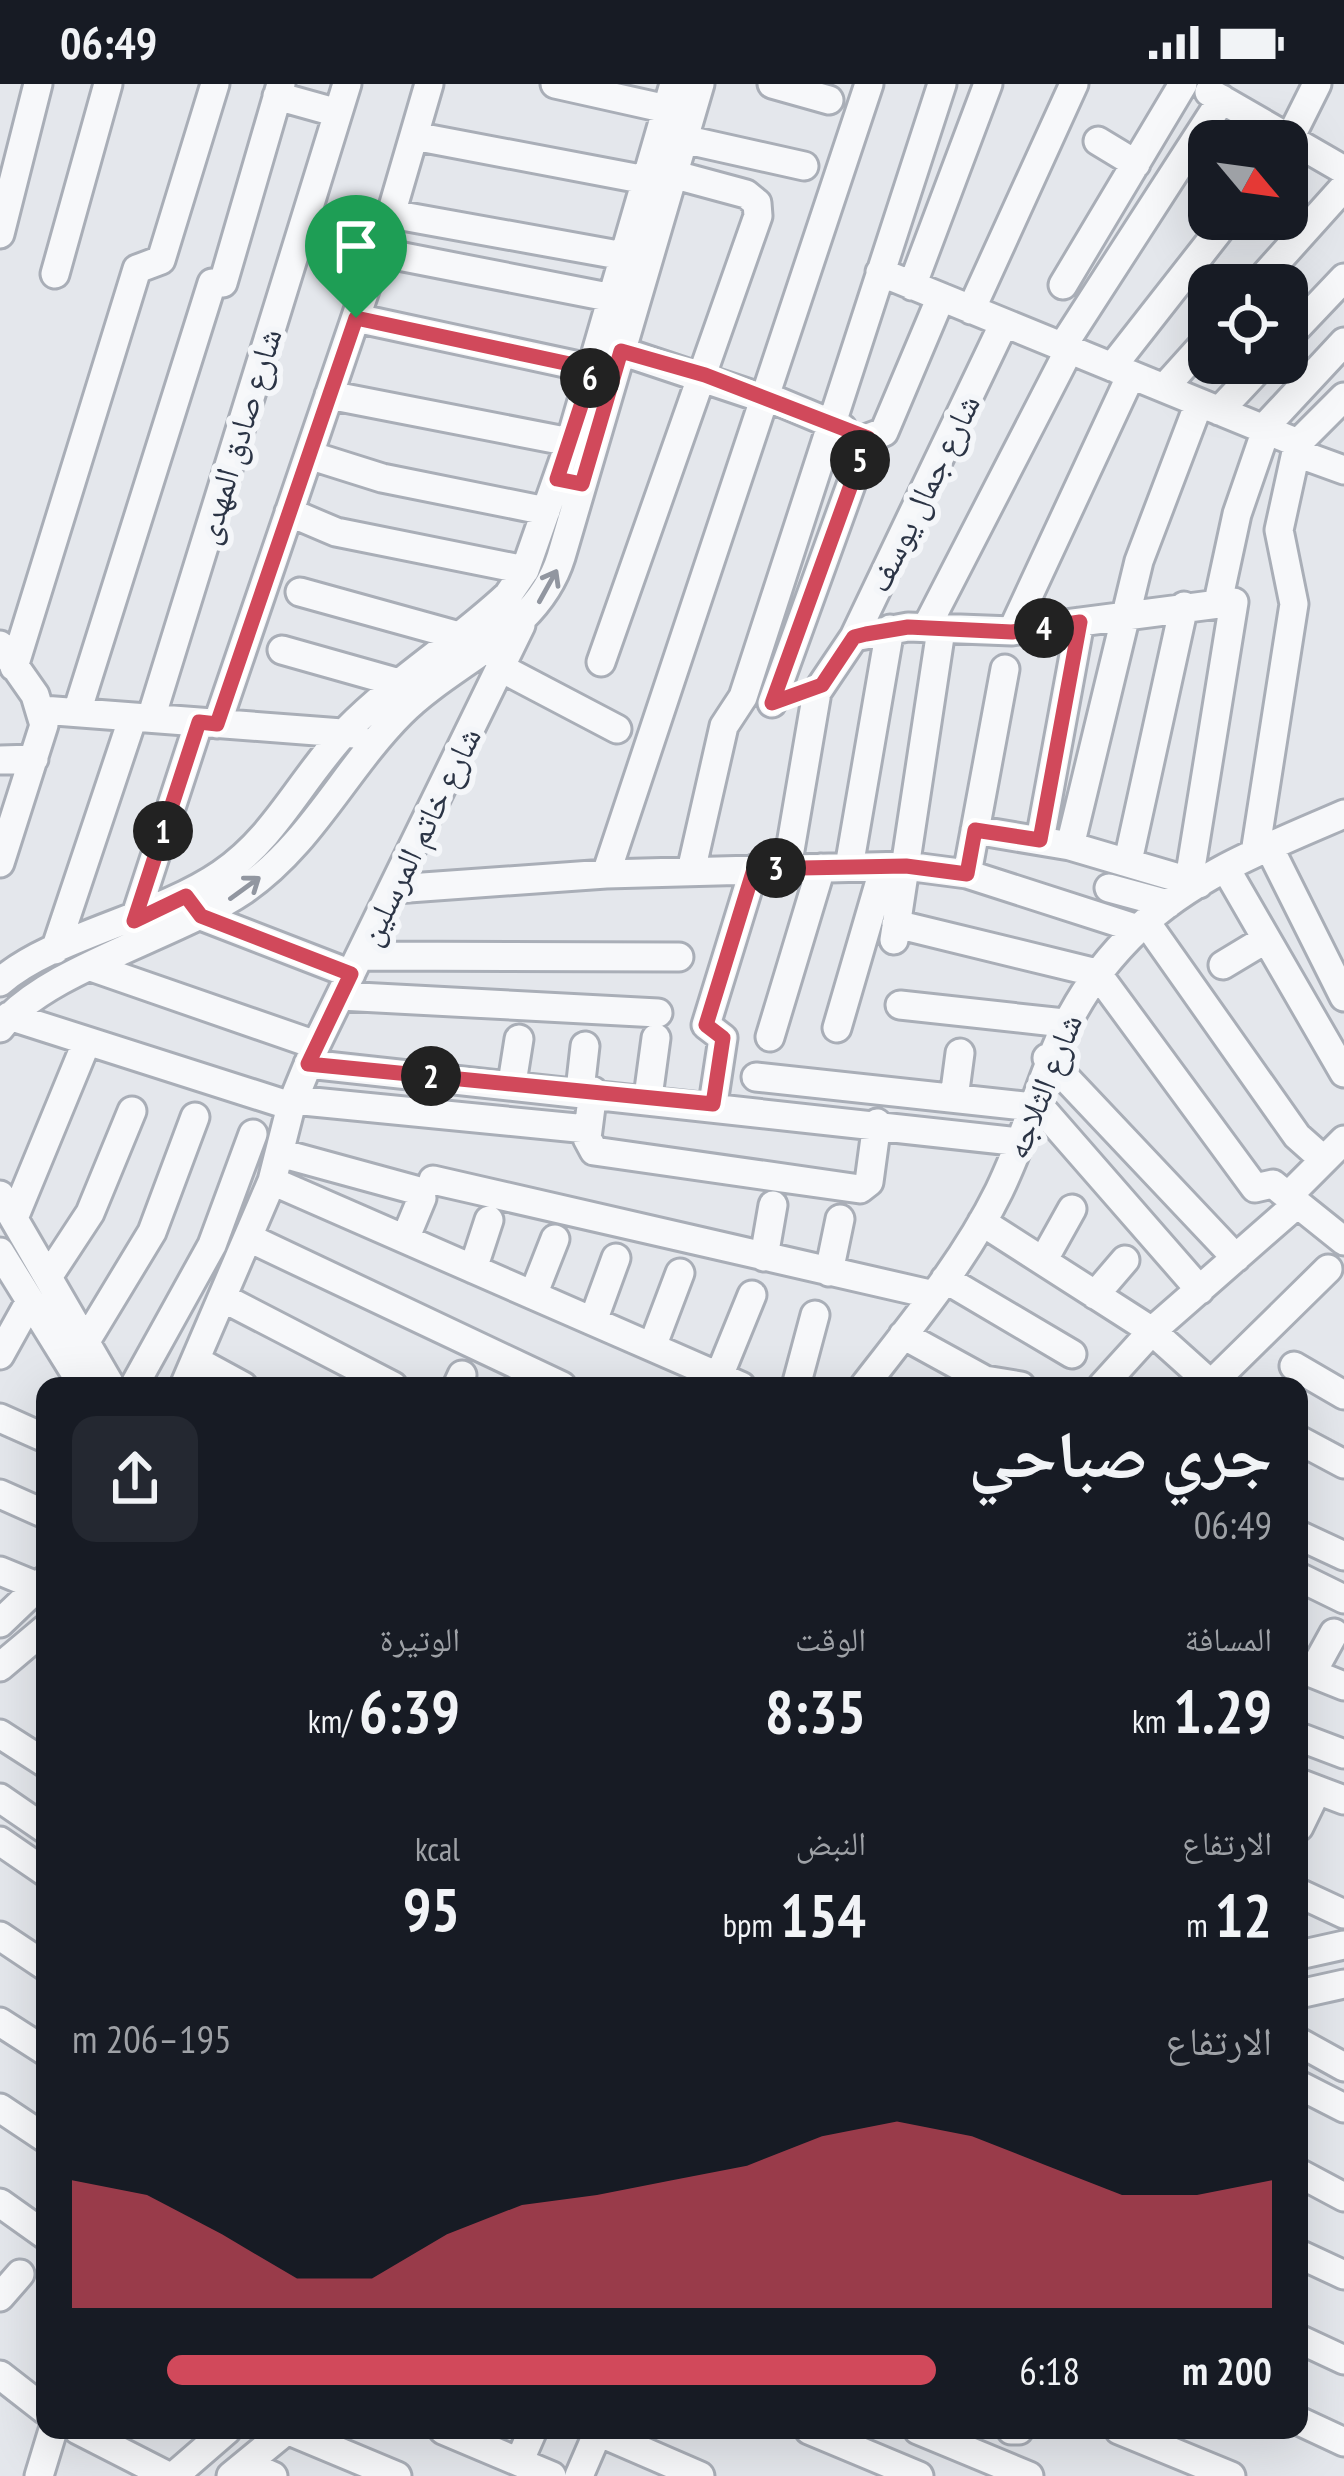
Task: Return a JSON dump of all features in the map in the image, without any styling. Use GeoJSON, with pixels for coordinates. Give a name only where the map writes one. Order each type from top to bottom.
{"type":"FeatureCollection","features":[{"type":"Feature","properties":{"kind":"street"},"geometry":{"type":"LineString","coordinates":[[0,234],[38,84]]}},
{"type":"Feature","properties":{"kind":"street"},"geometry":{"type":"LineString","coordinates":[[55,274],[108,84]]}},
{"type":"Feature","properties":{"kind":"street"},"geometry":{"type":"LineString","coordinates":[[3,846],[34,759],[42,710],[7,656],[137,269],[161,260],[215,84]]}},
{"type":"Feature","properties":{"kind":"street","name":"شارع صادق المهدى"},"geometry":{"type":"LineString","coordinates":[[55,950],[142,718],[346,84]]}},
{"type":"Feature","properties":{"kind":"street"},"geometry":{"type":"LineString","coordinates":[[134,921],[290,512],[391,214],[429,84]]}},
{"type":"Feature","properties":{"kind":"street"},"geometry":{"type":"LineString","coordinates":[[11,1016],[0,983],[55,950],[134,921],[193,906],[268,834],[344,734],[508,595],[525,570],[546,511],[570,482],[621,351],[659,177],[670,96],[555,84]]}},
{"type":"Feature","properties":{"kind":"street"},"geometry":{"type":"LineString","coordinates":[[11,1016],[284,857],[380,736],[435,684],[523,621],[556,574],[570,482],[570,442],[624,256],[659,177],[683,139],[700,84]]}},
{"type":"Feature","properties":{"kind":"street"},"geometry":{"type":"LineString","coordinates":[[772,84],[829,100]]}},
{"type":"Feature","properties":{"kind":"street"},"geometry":{"type":"LineString","coordinates":[[607,874],[869,84]]}},
{"type":"Feature","properties":{"kind":"street"},"geometry":{"type":"LineString","coordinates":[[691,871],[728,716],[743,698],[828,422],[942,84]]}},
{"type":"Feature","properties":{"kind":"street"},"geometry":{"type":"LineString","coordinates":[[912,286],[988,84]]}},
{"type":"Feature","properties":{"kind":"street"},"geometry":{"type":"LineString","coordinates":[[971,310],[1074,84]]}},
{"type":"Feature","properties":{"kind":"street"},"geometry":{"type":"LineString","coordinates":[[1300,120],[1317,84]]}},
{"type":"Feature","properties":{"kind":"street"},"geometry":{"type":"LineString","coordinates":[[1209,89],[1256,120]]}},
{"type":"Feature","properties":{"kind":"street"},"geometry":{"type":"LineString","coordinates":[[1064,285],[1136,164],[1209,89]]}},
{"type":"Feature","properties":{"kind":"street"},"geometry":{"type":"LineString","coordinates":[[1209,89],[1065,348],[933,629],[895,867],[895,932],[1097,974],[1255,1188],[1271,1183],[1338,1224]]}},
{"type":"Feature","properties":{"kind":"street"},"geometry":{"type":"LineString","coordinates":[[77,712],[279,90],[338,113]]}},
{"type":"Feature","properties":{"kind":"street"},"geometry":{"type":"LineString","coordinates":[[414,136],[659,177],[746,194],[757,203],[758,216],[705,375],[601,662]]}},
{"type":"Feature","properties":{"kind":"street"},"geometry":{"type":"LineString","coordinates":[[683,139],[804,166]]}},
{"type":"Feature","properties":{"kind":"street"},"geometry":{"type":"LineString","coordinates":[[1098,142],[1136,164]]}},
{"type":"Feature","properties":{"kind":"street"},"geometry":{"type":"LineString","coordinates":[[1272,264],[1343,171],[1308,152]]}},
{"type":"Feature","properties":{"kind":"street"},"geometry":{"type":"LineString","coordinates":[[391,214],[624,256]]}},
{"type":"Feature","properties":{"kind":"street"},"geometry":{"type":"LineString","coordinates":[[1012,632],[1121,371],[1213,240]]}},
{"type":"Feature","properties":{"kind":"street"},"geometry":{"type":"LineString","coordinates":[[378,252],[613,298]]}},
{"type":"Feature","properties":{"kind":"street"},"geometry":{"type":"LineString","coordinates":[[880,272],[1264,429],[1344,470]]}},
{"type":"Feature","properties":{"kind":"street"},"geometry":{"type":"LineString","coordinates":[[1308,316],[1344,278]]}},
{"type":"Feature","properties":{"kind":"street"},"geometry":{"type":"LineString","coordinates":[[621,351],[705,375],[868,438],[884,432],[941,298]]}},
{"type":"Feature","properties":{"kind":"street"},"geometry":{"type":"LineString","coordinates":[[356,318],[593,369]]}},
{"type":"Feature","properties":{"kind":"street","name":"شارع جمال يوسف"},"geometry":{"type":"LineString","coordinates":[[787,868],[822,685],[854,637],[1004,323]]}},
{"type":"Feature","properties":{"kind":"street"},"geometry":{"type":"LineString","coordinates":[[975,830],[1070,846],[1194,882],[1238,514],[1264,429],[1344,342]]}},
{"type":"Feature","properties":{"kind":"street"},"geometry":{"type":"LineString","coordinates":[[1163,388],[1188,361]]}},
{"type":"Feature","properties":{"kind":"street"},"geometry":{"type":"LineString","coordinates":[[1070,846],[1124,615],[1156,507],[1209,407],[1238,384]]}},
{"type":"Feature","properties":{"kind":"street"},"geometry":{"type":"LineString","coordinates":[[329,395],[570,442]]}},
{"type":"Feature","properties":{"kind":"street"},"geometry":{"type":"LineString","coordinates":[[1344,397],[1297,448],[1279,530],[1294,604],[1262,850],[1344,998]]}},
{"type":"Feature","properties":{"kind":"street"},"geometry":{"type":"LineString","coordinates":[[772,703],[868,438]]}},
{"type":"Feature","properties":{"kind":"street"},"geometry":{"type":"LineString","coordinates":[[309,455],[382,478],[546,511]]}},
{"type":"Feature","properties":{"kind":"street"},"geometry":{"type":"LineString","coordinates":[[290,512],[337,532],[525,570]]}},
{"type":"Feature","properties":{"kind":"street"},"geometry":{"type":"LineString","coordinates":[[300,592],[459,636]]}},
{"type":"Feature","properties":{"kind":"street"},"geometry":{"type":"LineString","coordinates":[[854,637],[890,628],[1012,632],[1227,602]]}},
{"type":"Feature","properties":{"kind":"street"},"geometry":{"type":"LineString","coordinates":[[1128,861],[1184,606]]}},
{"type":"Feature","properties":{"kind":"street","name":"شارع خاتم المرسلين"},"geometry":{"type":"LineString","coordinates":[[190,1374],[272,1181],[292,1103],[312,1054],[523,621]]}},
{"type":"Feature","properties":{"kind":"street"},"geometry":{"type":"LineString","coordinates":[[1040,840],[1080,622]]}},
{"type":"Feature","properties":{"kind":"street"},"geometry":{"type":"LineString","coordinates":[[770,1037],[835,867],[890,628]]}},
{"type":"Feature","properties":{"kind":"street"},"geometry":{"type":"LineString","coordinates":[[282,650],[399,683]]}},
{"type":"Feature","properties":{"kind":"street"},"geometry":{"type":"LineString","coordinates":[[501,668],[617,729]]}},
{"type":"Feature","properties":{"kind":"street"},"geometry":{"type":"LineString","coordinates":[[967,874],[1005,669]]}},
{"type":"Feature","properties":{"kind":"street"},"geometry":{"type":"LineString","coordinates":[[728,716],[822,685]]}},
{"type":"Feature","properties":{"kind":"street"},"geometry":{"type":"LineString","coordinates":[[42,710],[380,736]]}},
{"type":"Feature","properties":{"kind":"street"},"geometry":{"type":"LineString","coordinates":[[0,760],[34,759]]}},
{"type":"Feature","properties":{"kind":"street","name":"شارع الثلاجه"},"geometry":{"type":"LineString","coordinates":[[872,1377],[982,1222],[1021,1142],[1047,1058],[1097,974],[1194,882],[1344,814]]}},
{"type":"Feature","properties":{"kind":"street"},"geometry":{"type":"LineString","coordinates":[[837,1028],[895,867]]}},
{"type":"Feature","properties":{"kind":"street"},"geometry":{"type":"LineString","coordinates":[[395,889],[607,874],[895,867],[967,874],[1151,918]]}},
{"type":"Feature","properties":{"kind":"street"},"geometry":{"type":"LineString","coordinates":[[713,1104],[723,1038],[706,1025],[754,869]]}},
{"type":"Feature","properties":{"kind":"street"},"geometry":{"type":"LineString","coordinates":[[1226,869],[1344,1073]]}},
{"type":"Feature","properties":{"kind":"street"},"geometry":{"type":"LineString","coordinates":[[1109,888],[1151,918],[1297,1136],[1324,1160]]}},
{"type":"Feature","properties":{"kind":"street"},"geometry":{"type":"LineString","coordinates":[[193,906],[351,976],[657,1025],[648,1097]]}},
{"type":"Feature","properties":{"kind":"street"},"geometry":{"type":"LineString","coordinates":[[1223,965],[1266,939]]}},
{"type":"Feature","properties":{"kind":"street"},"geometry":{"type":"LineString","coordinates":[[351,976],[679,957]]}},
{"type":"Feature","properties":{"kind":"street"},"geometry":{"type":"LineString","coordinates":[[91,967],[312,1054],[512,1083],[1021,1142]]}},
{"type":"Feature","properties":{"kind":"street"},"geometry":{"type":"LineString","coordinates":[[900,1005],[1064,1023]]}},
{"type":"Feature","properties":{"kind":"street"},"geometry":{"type":"LineString","coordinates":[[11,1016],[292,1103],[587,1129]]}},
{"type":"Feature","properties":{"kind":"street"},"geometry":{"type":"LineString","coordinates":[[512,1083],[519,1039]]}},
{"type":"Feature","properties":{"kind":"street"},"geometry":{"type":"LineString","coordinates":[[87,1041],[7,1207],[106,1377]]}},
{"type":"Feature","properties":{"kind":"street"},"geometry":{"type":"LineString","coordinates":[[585,1046],[587,1129],[594,1151],[860,1189],[869,1182],[877,1123]]}},
{"type":"Feature","properties":{"kind":"street"},"geometry":{"type":"LineString","coordinates":[[954,1098],[960,1053]]}},
{"type":"Feature","properties":{"kind":"street"},"geometry":{"type":"LineString","coordinates":[[1047,1058],[1236,1258]]}},
{"type":"Feature","properties":{"kind":"street"},"geometry":{"type":"LineString","coordinates":[[756,1077],[1034,1104],[1200,1290]]}},
{"type":"Feature","properties":{"kind":"street"},"geometry":{"type":"LineString","coordinates":[[48,1277],[90,1213],[133,1111]]}},
{"type":"Feature","properties":{"kind":"street"},"geometry":{"type":"LineString","coordinates":[[86,1341],[152,1232],[195,1117]]}},
{"type":"Feature","properties":{"kind":"street"},"geometry":{"type":"LineString","coordinates":[[139,1377],[186,1299],[253,1134]]}},
{"type":"Feature","properties":{"kind":"street"},"geometry":{"type":"LineString","coordinates":[[1110,1377],[1152,1331],[1236,1258],[1293,1200],[1344,1139]]}},
{"type":"Feature","properties":{"kind":"street"},"geometry":{"type":"LineString","coordinates":[[280,1153],[418,1191],[422,1198],[405,1240]]}},
{"type":"Feature","properties":{"kind":"street"},"geometry":{"type":"LineString","coordinates":[[434,1180],[829,1272],[939,1287],[1072,1354]]}},
{"type":"Feature","properties":{"kind":"street"},"geometry":{"type":"LineString","coordinates":[[272,1181],[721,1377]]}},
{"type":"Feature","properties":{"kind":"street"},"geometry":{"type":"LineString","coordinates":[[764,1257],[773,1205]]}},
{"type":"Feature","properties":{"kind":"street"},"geometry":{"type":"LineString","coordinates":[[1043,1261],[1072,1209]]}},
{"type":"Feature","properties":{"kind":"street"},"geometry":{"type":"LineString","coordinates":[[472,1269],[489,1220]]}},
{"type":"Feature","properties":{"kind":"street"},"geometry":{"type":"LineString","coordinates":[[829,1272],[840,1220]]}},
{"type":"Feature","properties":{"kind":"street"},"geometry":{"type":"LineString","coordinates":[[982,1222],[1152,1331],[1205,1377]]}},
{"type":"Feature","properties":{"kind":"street"},"geometry":{"type":"LineString","coordinates":[[249,1238],[543,1377]]}},
{"type":"Feature","properties":{"kind":"street"},"geometry":{"type":"LineString","coordinates":[[533,1295],[555,1239]]}},
{"type":"Feature","properties":{"kind":"street"},"geometry":{"type":"LineString","coordinates":[[0,1252],[77,1377]]}},
{"type":"Feature","properties":{"kind":"street"},"geometry":{"type":"LineString","coordinates":[[592,1322],[616,1258]]}},
{"type":"Feature","properties":{"kind":"street"},"geometry":{"type":"LineString","coordinates":[[1095,1294],[1125,1260]]}},
{"type":"Feature","properties":{"kind":"street"},"geometry":{"type":"LineString","coordinates":[[1220,1377],[1328,1269]]}},
{"type":"Feature","properties":{"kind":"street"},"geometry":{"type":"LineString","coordinates":[[652,1347],[680,1273]]}},
{"type":"Feature","properties":{"kind":"street"},"geometry":{"type":"LineString","coordinates":[[731,1377],[752,1295]]}},
{"type":"Feature","properties":{"kind":"street"},"geometry":{"type":"LineString","coordinates":[[225,1299],[376,1377]]}},
{"type":"Feature","properties":{"kind":"street"},"geometry":{"type":"LineString","coordinates":[[0,1355],[30,1301]]}},
{"type":"Feature","properties":{"kind":"street"},"geometry":{"type":"LineString","coordinates":[[798,1377],[815,1315]]}},
{"type":"Feature","properties":{"kind":"street"},"geometry":{"type":"LineString","coordinates":[[903,1335],[980,1377]]}},
{"type":"Feature","properties":{"kind":"street"},"geometry":{"type":"LineString","coordinates":[[1294,1366],[1344,1395]]}},
{"type":"Feature","properties":{"kind":"street"},"geometry":{"type":"LineString","coordinates":[[0,1418],[36,1434]]}},
{"type":"Feature","properties":{"kind":"street"},"geometry":{"type":"LineString","coordinates":[[1308,1445],[1344,1464]]}},
{"type":"Feature","properties":{"kind":"street"},"geometry":{"type":"LineString","coordinates":[[0,1494],[36,1510]]}},
{"type":"Feature","properties":{"kind":"street"},"geometry":{"type":"LineString","coordinates":[[1308,1539],[1344,1556]]}},
{"type":"Feature","properties":{"kind":"street"},"geometry":{"type":"LineString","coordinates":[[0,1571],[36,1581]]}},
{"type":"Feature","properties":{"kind":"street"},"geometry":{"type":"LineString","coordinates":[[1308,1581],[1344,1599]]}},
{"type":"Feature","properties":{"kind":"street"},"geometry":{"type":"LineString","coordinates":[[0,1623],[36,1589]]}},
{"type":"Feature","properties":{"kind":"street"},"geometry":{"type":"LineString","coordinates":[[1308,1668],[1334,1633]]}},
{"type":"Feature","properties":{"kind":"street"},"geometry":{"type":"LineString","coordinates":[[0,1667],[36,1647]]}},
{"type":"Feature","properties":{"kind":"street"},"geometry":{"type":"LineString","coordinates":[[1308,1672],[1344,1686]]}},
{"type":"Feature","properties":{"kind":"street"},"geometry":{"type":"LineString","coordinates":[[0,1734],[36,1757]]}},
{"type":"Feature","properties":{"kind":"street"},"geometry":{"type":"LineString","coordinates":[[1308,1740],[1344,1754]]}},
{"type":"Feature","properties":{"kind":"street"},"geometry":{"type":"LineString","coordinates":[[1308,1786],[1344,1800]]}},
{"type":"Feature","properties":{"kind":"street"},"geometry":{"type":"LineString","coordinates":[[0,1798],[36,1823]]}},
{"type":"Feature","properties":{"kind":"street"},"geometry":{"type":"LineString","coordinates":[[0,1841],[36,1867]]}},
{"type":"Feature","properties":{"kind":"street"},"geometry":{"type":"LineString","coordinates":[[1308,1897],[1343,1912]]}},
{"type":"Feature","properties":{"kind":"street"},"geometry":{"type":"LineString","coordinates":[[0,1936],[36,1960]]}},
{"type":"Feature","properties":{"kind":"street"},"geometry":{"type":"LineString","coordinates":[[1308,1952],[1344,1945]]}},
{"type":"Feature","properties":{"kind":"street"},"geometry":{"type":"LineString","coordinates":[[1308,1992],[1344,1984]]}},
{"type":"Feature","properties":{"kind":"street"},"geometry":{"type":"LineString","coordinates":[[0,2022],[36,2045]]}},
{"type":"Feature","properties":{"kind":"street"},"geometry":{"type":"LineString","coordinates":[[1308,2047],[1344,2067]]}},
{"type":"Feature","properties":{"kind":"street"},"geometry":{"type":"LineString","coordinates":[[1308,2090],[1344,2108]]}},
{"type":"Feature","properties":{"kind":"street"},"geometry":{"type":"LineString","coordinates":[[0,2108],[36,2132]]}},
{"type":"Feature","properties":{"kind":"street"},"geometry":{"type":"LineString","coordinates":[[1308,2178],[1344,2197]]}},
{"type":"Feature","properties":{"kind":"street"},"geometry":{"type":"LineString","coordinates":[[0,2203],[36,2229]]}},
{"type":"Feature","properties":{"kind":"street"},"geometry":{"type":"LineString","coordinates":[[1308,2258],[1344,2275]]}},
{"type":"Feature","properties":{"kind":"street"},"geometry":{"type":"LineString","coordinates":[[0,2297],[20,2274]]}},
{"type":"Feature","properties":{"kind":"street"},"geometry":{"type":"LineString","coordinates":[[1308,2342],[1344,2360]]}},
{"type":"Feature","properties":{"kind":"street"},"geometry":{"type":"LineString","coordinates":[[0,2374],[36,2403]]}},
{"type":"Feature","properties":{"kind":"street"},"geometry":{"type":"LineString","coordinates":[[1308,2425],[1344,2442]]}},
{"type":"Feature","properties":{"kind":"street"},"geometry":{"type":"LineString","coordinates":[[39,2476],[50,2439]]}},
{"type":"Feature","properties":{"kind":"street"},"geometry":{"type":"LineString","coordinates":[[96,2439],[171,2476],[216,2439]]}},
{"type":"Feature","properties":{"kind":"street"},"geometry":{"type":"LineString","coordinates":[[238,2470],[276,2439]]}},
{"type":"Feature","properties":{"kind":"street"},"geometry":{"type":"LineString","coordinates":[[309,2439],[397,2476]]}},
{"type":"Feature","properties":{"kind":"street"},"geometry":{"type":"LineString","coordinates":[[470,2439],[552,2476]]}},
{"type":"Feature","properties":{"kind":"street"},"geometry":{"type":"LineString","coordinates":[[519,2462],[529,2439]]}},
{"type":"Feature","properties":{"kind":"street"},"geometry":{"type":"LineString","coordinates":[[579,2476],[593,2439]]}},
{"type":"Feature","properties":{"kind":"street"},"geometry":{"type":"LineString","coordinates":[[609,2439],[656,2467],[700,2476]]}},
{"type":"Feature","properties":{"kind":"street"},"geometry":{"type":"LineString","coordinates":[[831,2439],[919,2476]]}},
{"type":"Feature","properties":{"kind":"street"},"geometry":{"type":"LineString","coordinates":[[940,2439],[1029,2476]]}},
{"type":"Feature","properties":{"kind":"street"},"geometry":{"type":"LineString","coordinates":[[1141,2439],[1231,2476]]}},
{"type":"Feature","properties":{"kind":"street"},"geometry":{"type":"LineString","coordinates":[[238,2470],[273,2476]]}},
{"type":"Feature","properties":{"kind":"route"},"geometry":{"type":"LineString","coordinates":[[356,318],[593,369],[557,479],[582,484],[621,351],[765,396],[868,438],[772,703],[822,685],[841,663],[854,637],[890,628],[1012,632],[1080,622],[1040,840],[975,830],[967,874],[906,866],[754,869],[706,1025],[709,1033],[723,1038],[713,1104],[308,1064],[351,974],[201,916],[186,896],[134,921],[199,722],[217,724],[356,318]]}}]}
